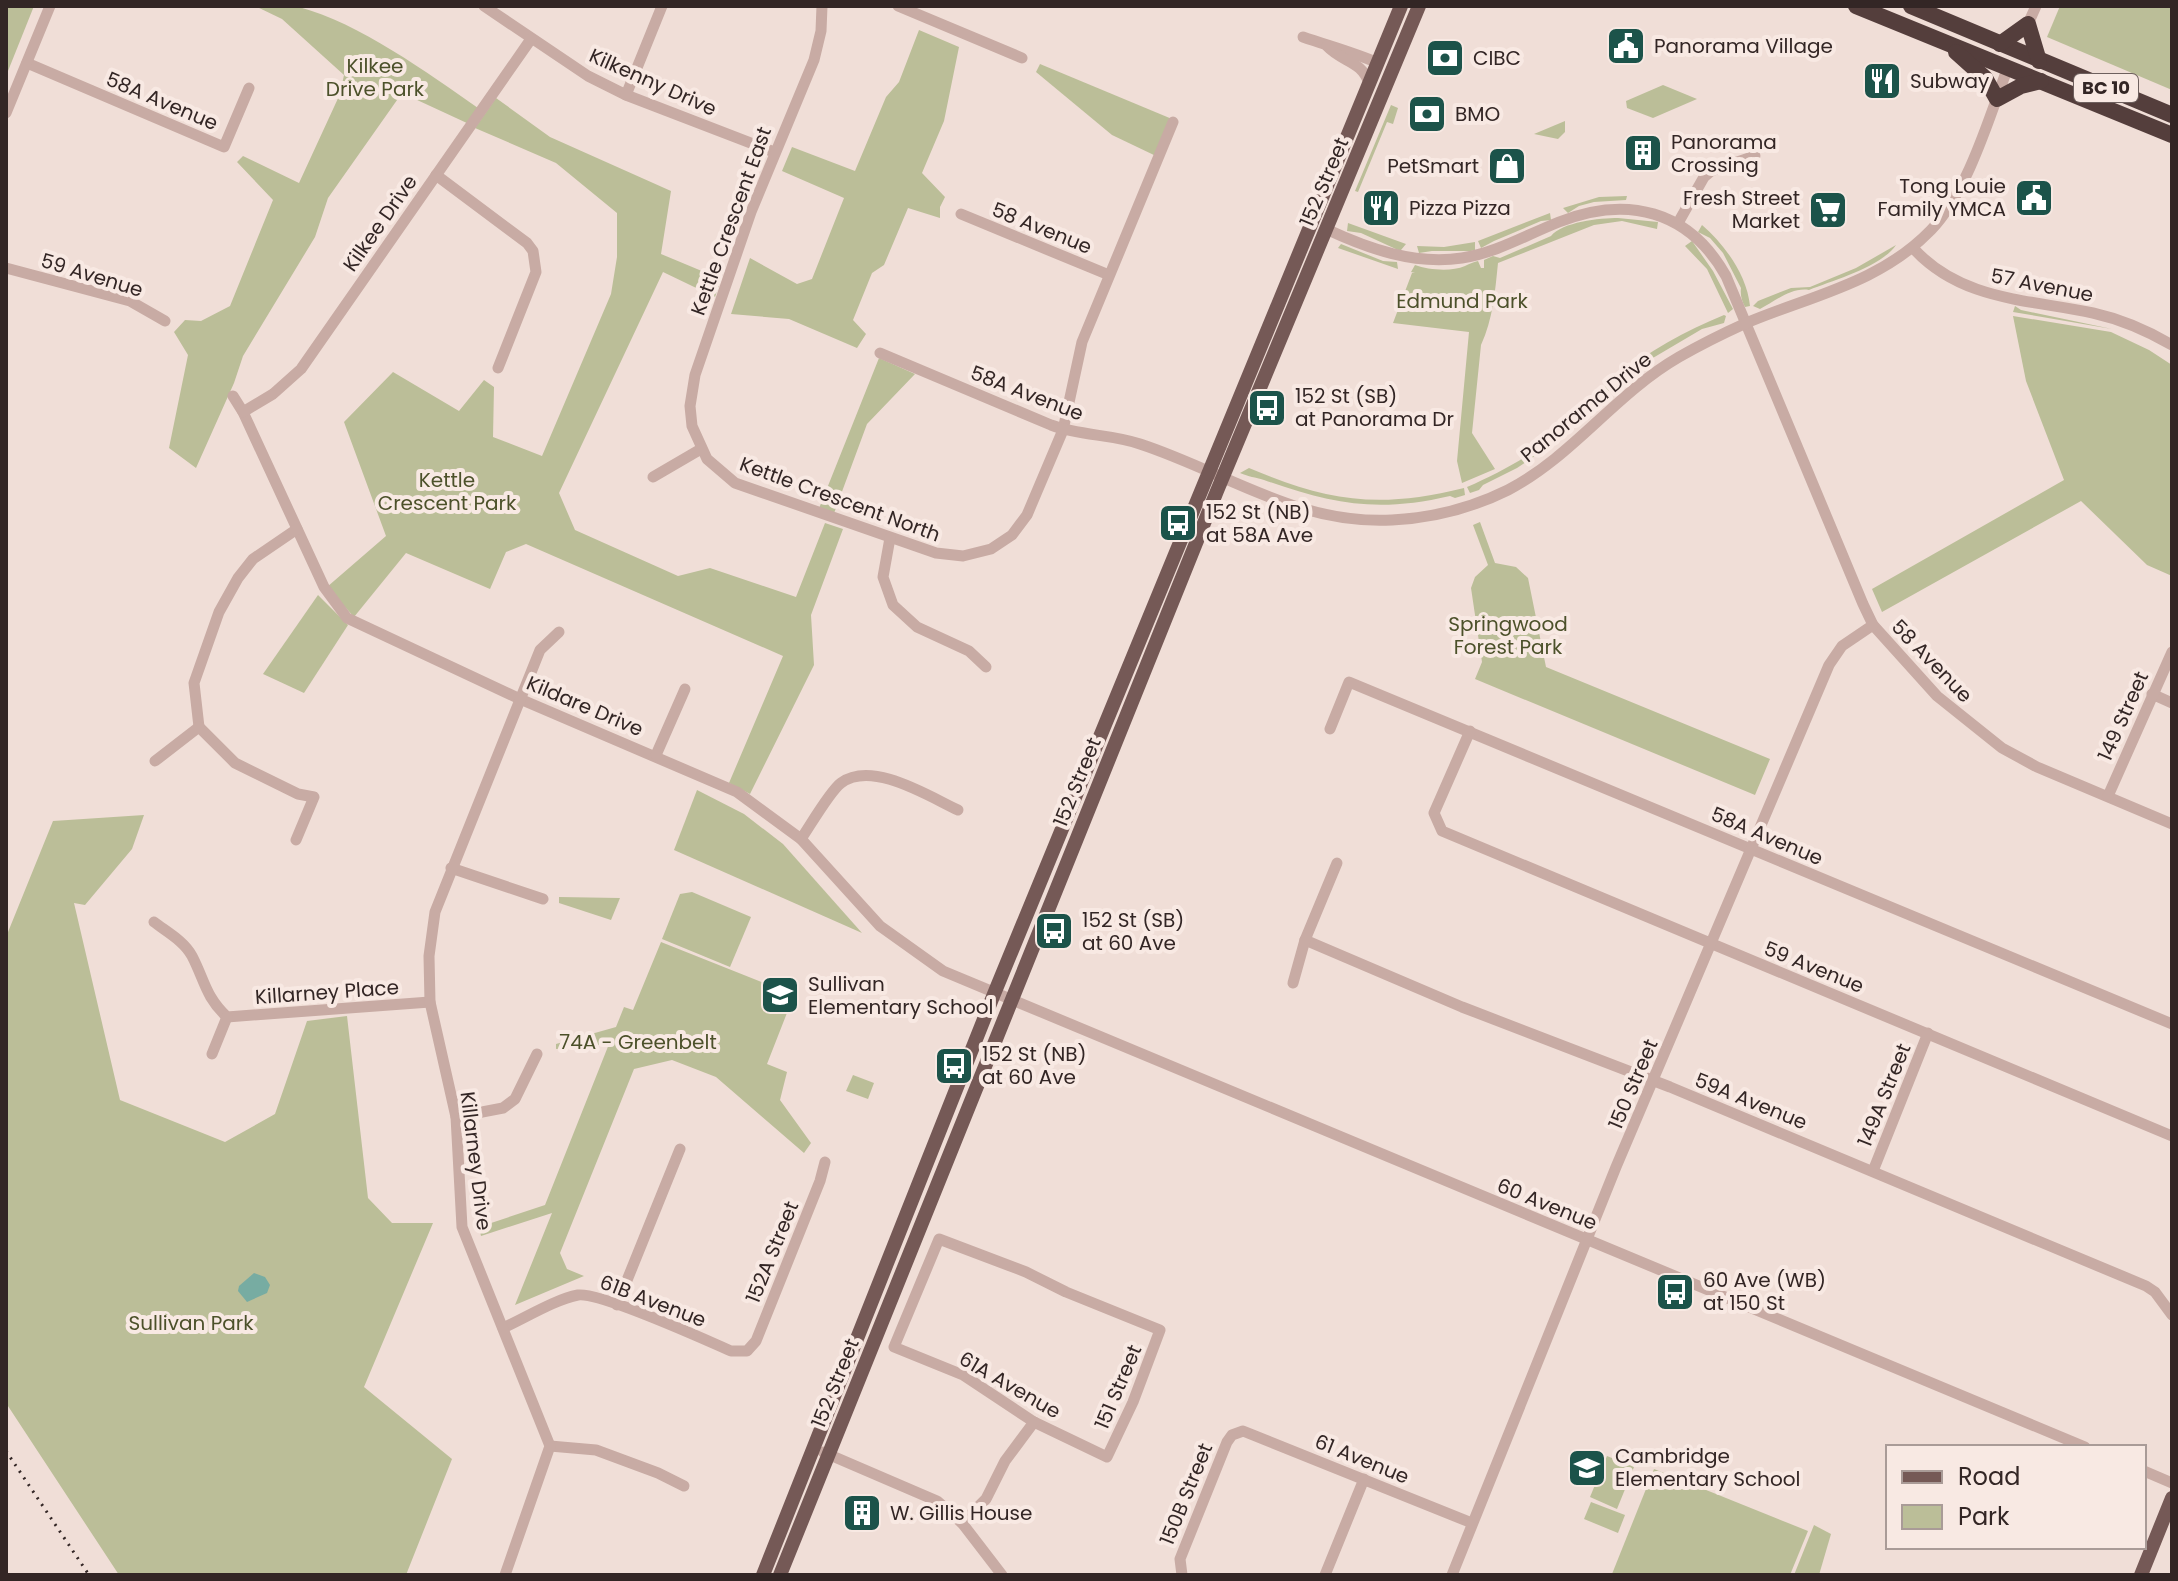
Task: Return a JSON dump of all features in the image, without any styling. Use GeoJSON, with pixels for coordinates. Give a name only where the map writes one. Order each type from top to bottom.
{"type":"FeatureCollection","features":[{"type":"Feature","properties":{"kind":"highway","name":"BC 10"},"geometry":{"type":"LineString","coordinates":[[1856,6],[2172,135]]}},
{"type":"Feature","properties":{"kind":"highway","name":"BC 10"},"geometry":{"type":"LineString","coordinates":[[1911,6],[2172,115]]}},
{"type":"Feature","properties":{"kind":"highway"},"geometry":{"type":"LineString","coordinates":[[2000,44],[2028,24],[2039,61]]}},
{"type":"Feature","properties":{"kind":"highway"},"geometry":{"type":"LineString","coordinates":[[1945,44],[1985,78],[1997,99],[2021,86],[2041,81]]}},
{"type":"Feature","properties":{"kind":"highway"},"geometry":{"type":"LineString","coordinates":[[2008,67],[2016,50]]}},
{"type":"Feature","properties":{"kind":"main road","name":"152 Street"},"geometry":{"type":"LineString","coordinates":[[780,1575],[1009,1001],[1322,198],[1401,6]]}},
{"type":"Feature","properties":{"kind":"main road","name":"152 Street"},"geometry":{"type":"LineString","coordinates":[[763,1575],[994,994],[1216,475],[1326,229],[1419,6]]}},
{"type":"Feature","properties":{"kind":"main road"},"geometry":{"type":"LineString","coordinates":[[1391,73],[1387,65],[1393,27]]}},
{"type":"Feature","properties":{"kind":"main road"},"geometry":{"type":"LineString","coordinates":[[1376,110],[1372,97],[1380,76],[1378,63]]}},
{"type":"Feature","properties":{"kind":"main road"},"geometry":{"type":"LineString","coordinates":[[1322,198],[1321,225],[1326,229]]}},
{"type":"Feature","properties":{"kind":"main road"},"geometry":{"type":"LineString","coordinates":[[2141,1575],[2172,1498]]}},
{"type":"Feature","properties":{"kind":"street"},"geometry":{"type":"LineString","coordinates":[[6,113],[50,6]]}},
{"type":"Feature","properties":{"kind":"street","name":"Kilkenny Drive"},"geometry":{"type":"LineString","coordinates":[[484,6],[588,76],[626,95],[774,152]]}},
{"type":"Feature","properties":{"kind":"street"},"geometry":{"type":"LineString","coordinates":[[626,95],[662,6]]}},
{"type":"Feature","properties":{"kind":"street","name":"Kettle Crescent East"},"geometry":{"type":"LineString","coordinates":[[701,449],[690,415],[692,385],[748,220],[814,60],[821,31],[822,6]]}},
{"type":"Feature","properties":{"kind":"street"},"geometry":{"type":"LineString","coordinates":[[898,6],[1022,58]]}},
{"type":"Feature","properties":{"kind":"street"},"geometry":{"type":"LineString","coordinates":[[2028,24],[2036,6]]}},
{"type":"Feature","properties":{"kind":"street"},"geometry":{"type":"LineString","coordinates":[[1303,37],[1378,63]]}},
{"type":"Feature","properties":{"kind":"street","name":"Kilkee Drive"},"geometry":{"type":"LineString","coordinates":[[243,412],[273,394],[301,369],[531,39]]}},
{"type":"Feature","properties":{"kind":"street"},"geometry":{"type":"LineString","coordinates":[[1327,46],[1336,56],[1362,68],[1369,83]]}},
{"type":"Feature","properties":{"kind":"street","name":"58A Avenue"},"geometry":{"type":"LineString","coordinates":[[27,63],[224,147],[249,88]]}},
{"type":"Feature","properties":{"kind":"street","name":"Panorama Drive"},"geometry":{"type":"LineString","coordinates":[[1216,475],[1296,508],[1342,519],[1419,518],[1471,506],[1506,491],[1540,471],[1643,380],[1680,357],[1744,324],[1876,273],[1913,248],[1933,228],[1956,196],[2008,67]]}},
{"type":"Feature","properties":{"kind":"street"},"geometry":{"type":"LineString","coordinates":[[1063,430],[1079,352],[1173,122]]}},
{"type":"Feature","properties":{"kind":"street"},"geometry":{"type":"LineString","coordinates":[[1326,229],[1385,253],[1434,261],[1494,250],[1561,222],[1597,211],[1642,211],[1678,223],[1704,177],[1711,171],[1755,156]]}},
{"type":"Feature","properties":{"kind":"street"},"geometry":{"type":"LineString","coordinates":[[436,175],[527,243],[533,251],[536,272],[498,368]]}},
{"type":"Feature","properties":{"kind":"street","name":"58 Avenue"},"geometry":{"type":"LineString","coordinates":[[961,214],[1109,275]]}},
{"type":"Feature","properties":{"kind":"street","name":"58 Avenue"},"geometry":{"type":"LineString","coordinates":[[1678,223],[1715,257],[1726,276],[1873,625],[1937,696],[2002,748],[2037,767],[2172,824]]}},
{"type":"Feature","properties":{"kind":"street","name":"57 Avenue"},"geometry":{"type":"LineString","coordinates":[[1913,248],[1944,275],[1979,292],[2096,314],[2132,325],[2171,343]]}},
{"type":"Feature","properties":{"kind":"street","name":"59 Avenue"},"geometry":{"type":"LineString","coordinates":[[6,268],[130,301],[165,321]]}},
{"type":"Feature","properties":{"kind":"street","name":"58A Avenue"},"geometry":{"type":"LineString","coordinates":[[880,353],[1063,430],[1138,443],[1216,475]]}},
{"type":"Feature","properties":{"kind":"street","name":"Kildare Drive"},"geometry":{"type":"LineString","coordinates":[[233,396],[324,587],[347,618],[520,699],[737,792],[801,839],[892,936],[943,971],[994,994]]}},
{"type":"Feature","properties":{"kind":"street","name":"Kettle Crescent North"},"geometry":{"type":"LineString","coordinates":[[701,449],[717,469],[735,483],[943,555],[978,554],[1012,535],[1027,515],[1063,430]]}},
{"type":"Feature","properties":{"kind":"street"},"geometry":{"type":"LineString","coordinates":[[653,477],[701,449]]}},
{"type":"Feature","properties":{"kind":"street"},"geometry":{"type":"LineString","coordinates":[[296,840],[314,797],[298,794],[235,763],[199,727],[194,683],[219,612],[238,578],[253,559],[297,529]]}},
{"type":"Feature","properties":{"kind":"street"},"geometry":{"type":"LineString","coordinates":[[890,538],[883,577],[893,605],[917,627],[969,651],[986,667]]}},
{"type":"Feature","properties":{"kind":"street","name":"150 Street"},"geometry":{"type":"LineString","coordinates":[[1452,1575],[1586,1240],[1829,665],[1842,646],[1873,625]]}},
{"type":"Feature","properties":{"kind":"street","name":"Killarney Drive"},"geometry":{"type":"LineString","coordinates":[[550,1446],[462,1227],[456,1117],[430,1002],[429,956],[435,912],[451,868],[540,650],[559,632]]}},
{"type":"Feature","properties":{"kind":"street","name":"149 Street"},"geometry":{"type":"LineString","coordinates":[[2108,796],[2172,652]]}},
{"type":"Feature","properties":{"kind":"street","name":"58A Avenue"},"geometry":{"type":"LineString","coordinates":[[1330,729],[1349,682],[2172,1024]]}},
{"type":"Feature","properties":{"kind":"street"},"geometry":{"type":"LineString","coordinates":[[656,755],[685,689]]}},
{"type":"Feature","properties":{"kind":"street"},"geometry":{"type":"LineString","coordinates":[[2152,694],[2172,703]]}},
{"type":"Feature","properties":{"kind":"street"},"geometry":{"type":"LineString","coordinates":[[155,761],[199,727]]}},
{"type":"Feature","properties":{"kind":"street","name":"59 Avenue"},"geometry":{"type":"LineString","coordinates":[[1470,731],[1434,813],[1442,831],[2172,1136]]}},
{"type":"Feature","properties":{"kind":"street"},"geometry":{"type":"LineString","coordinates":[[801,839],[840,783],[863,773],[897,781],[958,810]]}},
{"type":"Feature","properties":{"kind":"street"},"geometry":{"type":"LineString","coordinates":[[1293,983],[1305,940],[1337,863]]}},
{"type":"Feature","properties":{"kind":"street"},"geometry":{"type":"LineString","coordinates":[[451,868],[543,899]]}},
{"type":"Feature","properties":{"kind":"street"},"geometry":{"type":"LineString","coordinates":[[154,922],[183,944],[191,955],[211,1003],[227,1017],[212,1054]]}},
{"type":"Feature","properties":{"kind":"street","name":"59A Avenue"},"geometry":{"type":"LineString","coordinates":[[1305,940],[1462,1007],[1654,1081],[1873,1171],[2146,1286],[2155,1292],[2172,1315]]}},
{"type":"Feature","properties":{"kind":"street","name":"60 Avenue"},"geometry":{"type":"LineString","coordinates":[[994,994],[2080,1445]]}},
{"type":"Feature","properties":{"kind":"street","name":"Killarney Place"},"geometry":{"type":"LineString","coordinates":[[227,1017],[430,1002]]}},
{"type":"Feature","properties":{"kind":"street","name":"149A Street"},"geometry":{"type":"LineString","coordinates":[[1873,1171],[1928,1033]]}},
{"type":"Feature","properties":{"kind":"street"},"geometry":{"type":"LineString","coordinates":[[456,1117],[503,1108],[515,1099],[537,1054]]}},
{"type":"Feature","properties":{"kind":"street"},"geometry":{"type":"LineString","coordinates":[[617,1305],[680,1149]]}},
{"type":"Feature","properties":{"kind":"street","name":"152A Street"},"geometry":{"type":"LineString","coordinates":[[747,1351],[756,1341],[825,1162]]}},
{"type":"Feature","properties":{"kind":"street","name":"151 Street"},"geometry":{"type":"LineString","coordinates":[[894,1347],[939,1239],[1026,1272],[1066,1292],[1160,1330],[1133,1402],[1107,1457]]}},
{"type":"Feature","properties":{"kind":"street","name":"61B Avenue"},"geometry":{"type":"LineString","coordinates":[[503,1328],[579,1295],[592,1296],[731,1351],[747,1351]]}},
{"type":"Feature","properties":{"kind":"street","name":"61A Avenue"},"geometry":{"type":"LineString","coordinates":[[894,1347],[963,1375],[1034,1422],[1107,1457]]}},
{"type":"Feature","properties":{"kind":"street"},"geometry":{"type":"LineString","coordinates":[[962,1523],[986,1499],[1005,1461],[1034,1422]]}},
{"type":"Feature","properties":{"kind":"street","name":"61 Avenue"},"geometry":{"type":"LineString","coordinates":[[1237,1433],[1250,1432],[1472,1523]]}},
{"type":"Feature","properties":{"kind":"street","name":"150B Street"},"geometry":{"type":"LineString","coordinates":[[1182,1574],[1180,1559],[1207,1489],[1227,1442],[1237,1433]]}},
{"type":"Feature","properties":{"kind":"street"},"geometry":{"type":"LineString","coordinates":[[505,1575],[550,1446],[596,1450],[684,1486]]}},
{"type":"Feature","properties":{"kind":"street"},"geometry":{"type":"LineString","coordinates":[[813,1448],[927,1495],[962,1523],[1002,1575]]}},
{"type":"Feature","properties":{"kind":"street"},"geometry":{"type":"LineString","coordinates":[[2146,1472],[2172,1483]]}},
{"type":"Feature","properties":{"kind":"street"},"geometry":{"type":"LineString","coordinates":[[1325,1575],[1364,1479]]}},
{"type":"Feature","properties":{"kind":"green space"},"geometry":{"type":"Polygon","coordinates":[[[6,6],[34,6],[6,76],[6,6]]]}},
{"type":"Feature","properties":{"kind":"green space","name":"Kilkee Drive Park"},"geometry":{"type":"Polygon","coordinates":[[[255,6],[294,6],[322,14],[392,50],[478,108],[469,124],[402,93],[328,198],[315,237],[243,356],[196,468],[169,448],[188,355],[174,332],[185,320],[201,321],[230,306],[273,200],[237,162],[243,156],[299,183],[340,94],[344,75],[282,19],[255,6]]]}},
{"type":"Feature","properties":{"kind":"green space"},"geometry":{"type":"Polygon","coordinates":[[[2060,6],[2172,6],[2172,90],[2047,37],[2060,6]]]}},
{"type":"Feature","properties":{"kind":"green space"},"geometry":{"type":"Polygon","coordinates":[[[919,30],[959,47],[944,121],[922,173],[945,197],[940,207],[940,218],[908,208],[884,265],[872,273],[853,320],[866,334],[857,348],[789,319],[731,314],[750,258],[797,284],[812,279],[844,198],[782,171],[792,147],[855,171],[886,97],[899,82],[919,30]]]}},
{"type":"Feature","properties":{"kind":"green space"},"geometry":{"type":"Polygon","coordinates":[[[1040,64],[1172,119],[1156,156],[1112,135],[1036,72],[1040,64]]]}},
{"type":"Feature","properties":{"kind":"green space"},"geometry":{"type":"Polygon","coordinates":[[[1663,85],[1697,99],[1653,118],[1627,108],[1626,101],[1663,85]]]}},
{"type":"Feature","properties":{"kind":"green space","name":"Kettle Crescent Park"},"geometry":{"type":"Polygon","coordinates":[[[496,98],[550,137],[671,191],[661,254],[721,279],[715,297],[663,272],[559,493],[575,530],[678,576],[710,568],[796,597],[825,523],[843,529],[811,615],[814,665],[750,794],[729,783],[783,656],[526,544],[506,552],[490,589],[406,553],[354,617],[327,587],[386,536],[344,422],[393,372],[459,411],[484,380],[494,387],[493,437],[542,456],[611,294],[617,257],[617,213],[556,163],[475,128],[496,98]]]}},
{"type":"Feature","properties":{"kind":"green space"},"geometry":{"type":"Polygon","coordinates":[[[1391,105],[1398,108],[1393,124],[1387,122],[1358,192],[1355,191],[1391,105]]]}},
{"type":"Feature","properties":{"kind":"green space"},"geometry":{"type":"Polygon","coordinates":[[[1565,121],[1565,132],[1558,139],[1534,134],[1565,121]]]}},
{"type":"Feature","properties":{"kind":"green space"},"geometry":{"type":"Polygon","coordinates":[[[1627,196],[1626,200],[1579,206],[1568,213],[1563,208],[1599,197],[1627,196]]]}},
{"type":"Feature","properties":{"kind":"green space"},"geometry":{"type":"Polygon","coordinates":[[[1550,213],[1551,220],[1541,221],[1481,248],[1478,241],[1550,213]]]}},
{"type":"Feature","properties":{"kind":"green space","name":"Edmund Park"},"geometry":{"type":"Polygon","coordinates":[[[1618,218],[1658,222],[1657,229],[1622,221],[1594,225],[1498,263],[1491,315],[1481,345],[1472,433],[1495,469],[1462,483],[1457,461],[1469,332],[1393,323],[1412,273],[1415,273],[1411,272],[1415,265],[1447,270],[1478,261],[1484,268],[1484,260],[1493,256],[1500,258],[1572,224],[1618,218]]]}},
{"type":"Feature","properties":{"kind":"green space"},"geometry":{"type":"Polygon","coordinates":[[[1348,223],[1406,244],[1398,250],[1361,233],[1347,231],[1348,223]]]}},
{"type":"Feature","properties":{"kind":"green space"},"geometry":{"type":"Polygon","coordinates":[[[1702,225],[1734,261],[1750,306],[1745,307],[1741,288],[1723,253],[1710,238],[1698,232],[1702,225]]]}},
{"type":"Feature","properties":{"kind":"green space"},"geometry":{"type":"Polygon","coordinates":[[[1692,241],[1713,271],[1733,309],[1728,313],[1707,269],[1685,246],[1692,241]]]}},
{"type":"Feature","properties":{"kind":"green space"},"geometry":{"type":"Polygon","coordinates":[[[1475,242],[1475,250],[1471,251],[1419,253],[1417,246],[1444,247],[1475,242]]]}},
{"type":"Feature","properties":{"kind":"green space"},"geometry":{"type":"Polygon","coordinates":[[[1341,244],[1383,261],[1397,262],[1398,269],[1338,248],[1341,244]]]}},
{"type":"Feature","properties":{"kind":"green space"},"geometry":{"type":"Polygon","coordinates":[[[1896,245],[1880,260],[1856,272],[1809,290],[1789,293],[1760,309],[1753,306],[1791,288],[1810,287],[1856,268],[1896,245]]]}},
{"type":"Feature","properties":{"kind":"green space"},"geometry":{"type":"Polygon","coordinates":[[[2015,306],[2021,310],[2112,329],[2013,312],[2015,306]]]}},
{"type":"Feature","properties":{"kind":"green space"},"geometry":{"type":"Polygon","coordinates":[[[1724,315],[1724,323],[1702,329],[1641,365],[1596,401],[1545,449],[1470,493],[1467,487],[1529,454],[1629,368],[1668,342],[1724,315]]]}},
{"type":"Feature","properties":{"kind":"green space"},"geometry":{"type":"Polygon","coordinates":[[[2013,316],[2111,332],[2172,365],[2172,576],[2147,565],[2081,501],[1882,612],[1872,589],[2064,480],[2026,381],[2013,316]]]}},
{"type":"Feature","properties":{"kind":"green space"},"geometry":{"type":"Polygon","coordinates":[[[879,358],[915,374],[867,424],[833,516],[818,511],[879,358]]]}},
{"type":"Feature","properties":{"kind":"green space"},"geometry":{"type":"Polygon","coordinates":[[[1249,468],[1304,488],[1355,499],[1406,499],[1464,488],[1465,495],[1400,504],[1355,503],[1311,495],[1240,473],[1249,468]]]}},
{"type":"Feature","properties":{"kind":"green space","name":"Springwood Forest Park"},"geometry":{"type":"Polygon","coordinates":[[[1480,522],[1495,563],[1516,567],[1528,578],[1546,667],[1770,759],[1755,795],[1475,679],[1482,662],[1471,588],[1475,577],[1488,565],[1473,525],[1480,522]]]}},
{"type":"Feature","properties":{"kind":"green space"},"geometry":{"type":"Polygon","coordinates":[[[318,595],[348,625],[304,693],[263,674],[318,595]]]}},
{"type":"Feature","properties":{"kind":"green space"},"geometry":{"type":"Polygon","coordinates":[[[697,790],[744,814],[783,844],[862,933],[674,850],[697,790]]]}},
{"type":"Feature","properties":{"kind":"green space","name":"Sullivan Park"},"geometry":{"type":"Polygon","coordinates":[[[144,815],[132,849],[85,905],[74,903],[120,1100],[225,1142],[275,1114],[307,1021],[347,1016],[368,1198],[392,1223],[433,1223],[364,1387],[452,1459],[406,1575],[119,1575],[6,1403],[6,937],[53,821],[144,815]]]}},
{"type":"Feature","properties":{"kind":"green space"},"geometry":{"type":"Polygon","coordinates":[[[692,892],[751,917],[730,967],[662,939],[680,894],[692,892]]]}},
{"type":"Feature","properties":{"kind":"green space"},"geometry":{"type":"Polygon","coordinates":[[[559,897],[620,898],[611,920],[559,903],[559,897]]]}},
{"type":"Feature","properties":{"kind":"green space","name":"74A - Greenbelt"},"geometry":{"type":"Polygon","coordinates":[[[661,942],[794,995],[767,1064],[787,1072],[780,1100],[811,1143],[804,1153],[716,1077],[672,1060],[634,1069],[560,1253],[567,1269],[584,1276],[515,1305],[552,1213],[481,1236],[479,1227],[545,1205],[609,1044],[556,1049],[556,1044],[616,1027],[624,1007],[633,1010],[661,942]]]}},
{"type":"Feature","properties":{"kind":"green space"},"geometry":{"type":"Polygon","coordinates":[[[853,1075],[874,1083],[868,1099],[846,1091],[853,1075]]]}},
{"type":"Feature","properties":{"kind":"green space"},"geometry":{"type":"Polygon","coordinates":[[[1607,1456],[1634,1467],[1617,1509],[1590,1497],[1607,1456]]]}},
{"type":"Feature","properties":{"kind":"green space"},"geometry":{"type":"Polygon","coordinates":[[[1654,1469],[1808,1531],[1790,1575],[1612,1574],[1654,1469]]]}},
{"type":"Feature","properties":{"kind":"green space"},"geometry":{"type":"Polygon","coordinates":[[[1591,1502],[1625,1515],[1618,1533],[1584,1519],[1591,1502]]]}},
{"type":"Feature","properties":{"kind":"green space"},"geometry":{"type":"Polygon","coordinates":[[[1814,1525],[1831,1534],[1819,1575],[1794,1575],[1814,1525]]]}},
{"type":"Feature","properties":{"kind":"water"},"geometry":{"type":"Polygon","coordinates":[[[254,1273],[265,1277],[270,1285],[267,1293],[247,1302],[238,1291],[239,1286],[254,1273]]]}},
{"type":"Feature","properties":{"kind":"railway"},"geometry":{"type":"LineString","coordinates":[[6,1451],[89,1575]]}},
{"type":"Feature","properties":{"kind":"place","name":"Panorama Village"},"geometry":{"type":"Point","coordinates":[1626,46]}},
{"type":"Feature","properties":{"kind":"place","name":"CIBC"},"geometry":{"type":"Point","coordinates":[1445,58]}},
{"type":"Feature","properties":{"kind":"place","name":"Subway"},"geometry":{"type":"Point","coordinates":[1882,81]}},
{"type":"Feature","properties":{"kind":"place","name":"BMO"},"geometry":{"type":"Point","coordinates":[1427,114]}},
{"type":"Feature","properties":{"kind":"place","name":"Panorama Crossing"},"geometry":{"type":"Point","coordinates":[1643,153]}},
{"type":"Feature","properties":{"kind":"place","name":"PetSmart"},"geometry":{"type":"Point","coordinates":[1507,166]}},
{"type":"Feature","properties":{"kind":"place","name":"Tong Louie Family YMCA"},"geometry":{"type":"Point","coordinates":[2034,198]}},
{"type":"Feature","properties":{"kind":"place","name":"Pizza Pizza"},"geometry":{"type":"Point","coordinates":[1381,208]}},
{"type":"Feature","properties":{"kind":"place","name":"Fresh Street Market"},"geometry":{"type":"Point","coordinates":[1828,210]}},
{"type":"Feature","properties":{"kind":"place","name":"152 St (SB) at Panorama Dr"},"geometry":{"type":"Point","coordinates":[1267,408]}},
{"type":"Feature","properties":{"kind":"place","name":"152 St (NB) at 58A Ave"},"geometry":{"type":"Point","coordinates":[1178,523]}},
{"type":"Feature","properties":{"kind":"place","name":"152 St (SB) at 60 Ave"},"geometry":{"type":"Point","coordinates":[1054,931]}},
{"type":"Feature","properties":{"kind":"place","name":"Sullivan Elementary School"},"geometry":{"type":"Point","coordinates":[780,995]}},
{"type":"Feature","properties":{"kind":"place","name":"152 St (NB) at 60 Ave"},"geometry":{"type":"Point","coordinates":[954,1066]}},
{"type":"Feature","properties":{"kind":"place","name":"60 Ave (WB) at 150 St"},"geometry":{"type":"Point","coordinates":[1675,1292]}},
{"type":"Feature","properties":{"kind":"place","name":"Cambridge Elementary School"},"geometry":{"type":"Point","coordinates":[1587,1468]}},
{"type":"Feature","properties":{"kind":"place","name":"W. Gillis House"},"geometry":{"type":"Point","coordinates":[862,1513]}}]}
